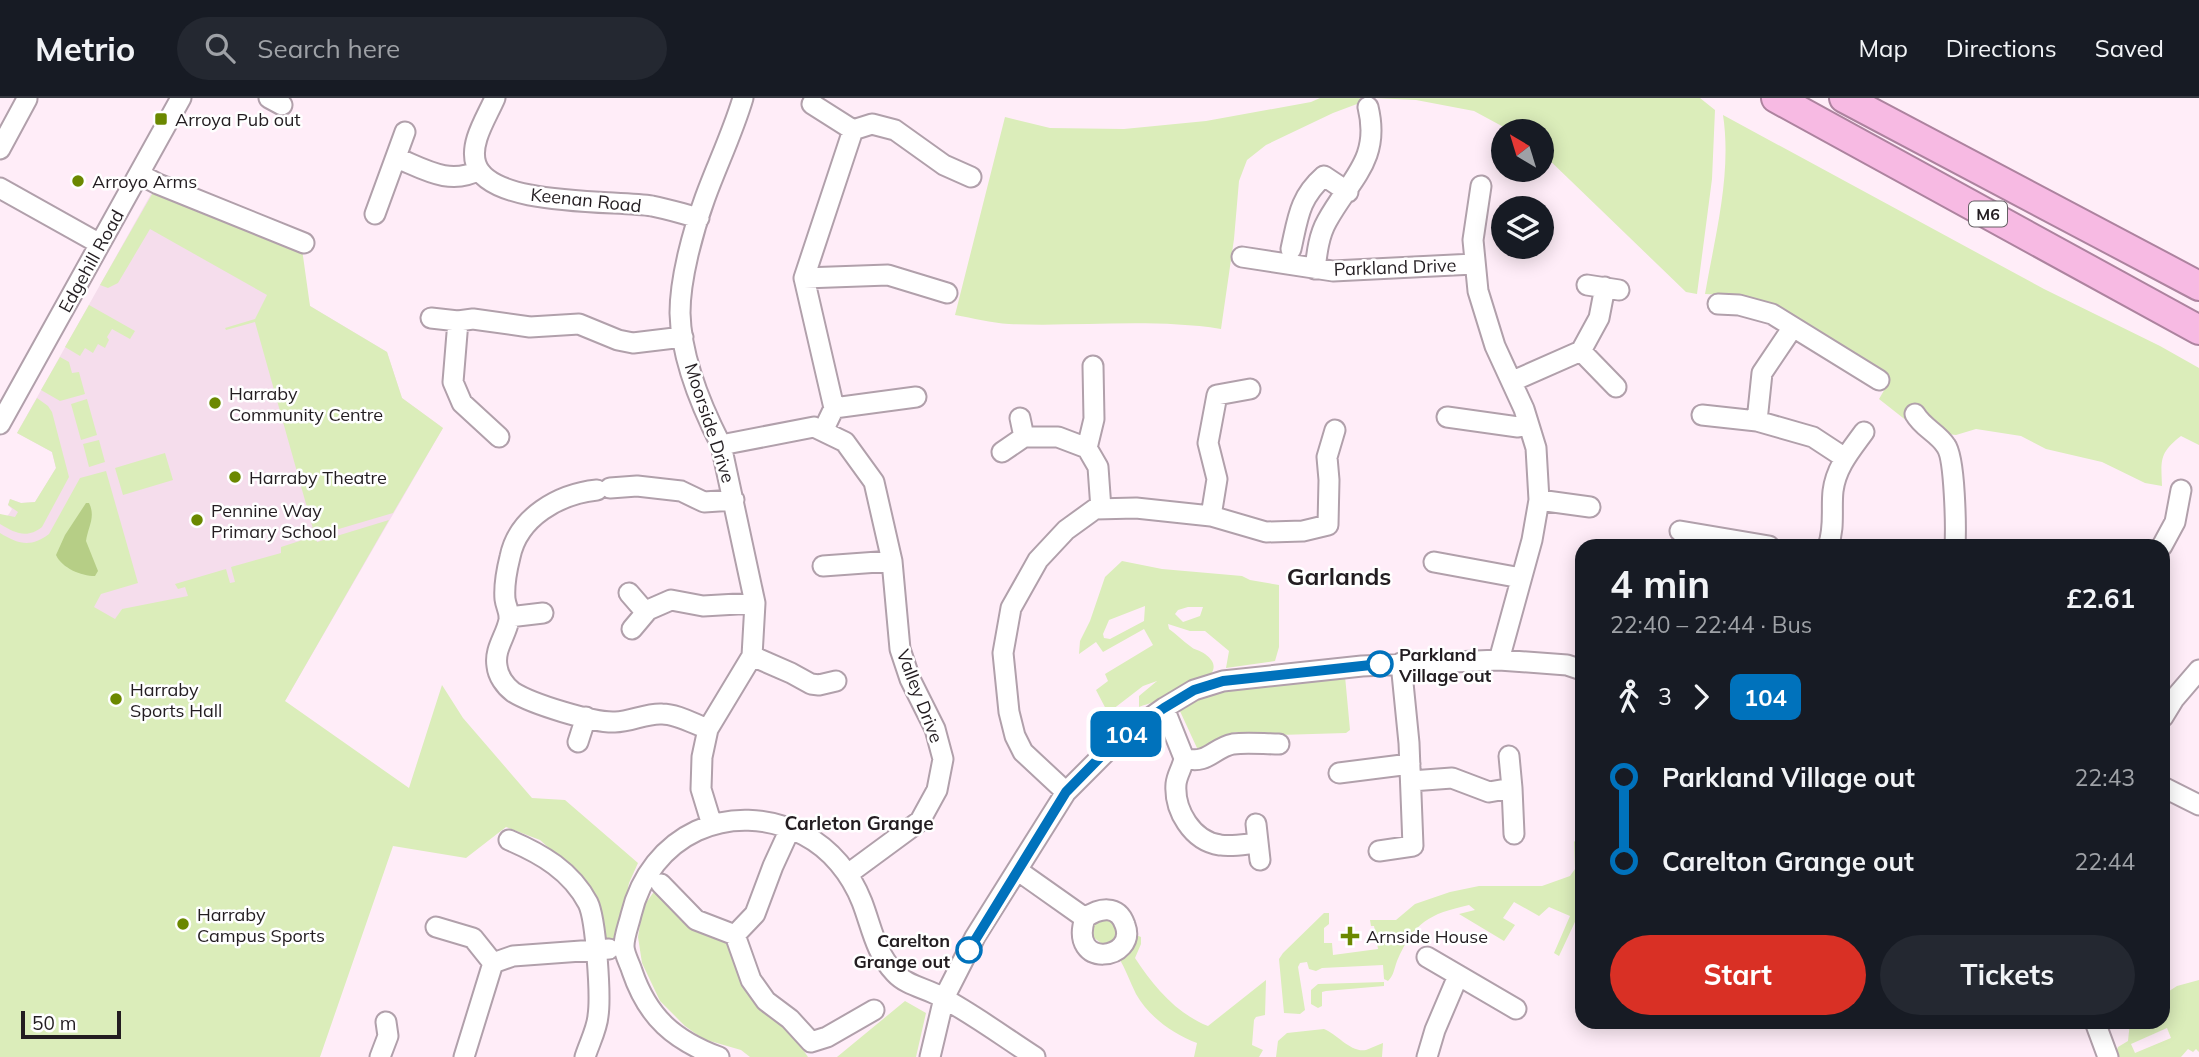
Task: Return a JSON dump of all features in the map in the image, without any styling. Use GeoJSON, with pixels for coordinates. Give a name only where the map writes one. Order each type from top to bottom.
{"type":"FeatureCollection","features":[{"type":"Feature","properties":{"kind":"highway","name":"M6"},"geometry":{"type":"LineString","coordinates":[[1776,98],[2199,330]]}},
{"type":"Feature","properties":{"kind":"highway","name":"M6"},"geometry":{"type":"LineString","coordinates":[[1844,98],[2199,286]]}},
{"type":"Feature","properties":{"kind":"street","name":"Edgehill Road"},"geometry":{"type":"LineString","coordinates":[[0,424],[181,98]]}},
{"type":"Feature","properties":{"kind":"street"},"geometry":{"type":"LineString","coordinates":[[397,158],[453,178],[479,170],[475,146],[495,98]]}},
{"type":"Feature","properties":{"kind":"street","name":"Moorside Drive"},"geometry":{"type":"LineString","coordinates":[[712,825],[701,789],[702,757],[708,729],[752,656],[755,603],[721,445],[710,424],[692,375],[683,337],[681,300],[699,218],[743,98]]}},
{"type":"Feature","properties":{"kind":"street"},"geometry":{"type":"LineString","coordinates":[[0,149],[27,100]]}},
{"type":"Feature","properties":{"kind":"street"},"geometry":{"type":"LineString","coordinates":[[812,104],[853,130]]}},
{"type":"Feature","properties":{"kind":"street","name":"Parkland Drive"},"geometry":{"type":"LineString","coordinates":[[1315,269],[1317,249],[1326,221],[1348,192],[1366,158],[1372,138],[1368,107]]}},
{"type":"Feature","properties":{"kind":"street"},"geometry":{"type":"LineString","coordinates":[[853,130],[872,124],[895,130],[944,165],[971,177]]}},
{"type":"Feature","properties":{"kind":"street"},"geometry":{"type":"LineString","coordinates":[[721,445],[814,427],[823,431],[834,408],[804,278],[853,130]]}},
{"type":"Feature","properties":{"kind":"street"},"geometry":{"type":"LineString","coordinates":[[375,214],[405,132]]}},
{"type":"Feature","properties":{"kind":"street","name":"Keenan Road"},"geometry":{"type":"LineString","coordinates":[[479,170],[494,183],[530,195],[653,206],[699,218]]}},
{"type":"Feature","properties":{"kind":"street"},"geometry":{"type":"LineString","coordinates":[[139,174],[304,243]]}},
{"type":"Feature","properties":{"kind":"street"},"geometry":{"type":"LineString","coordinates":[[1291,249],[1300,206],[1309,189],[1324,176],[1348,192]]}},
{"type":"Feature","properties":{"kind":"street"},"geometry":{"type":"LineString","coordinates":[[1481,186],[1474,224],[1474,264],[1478,291],[1495,346],[1513,381],[1536,448],[1539,500],[1532,540],[1499,660]]}},
{"type":"Feature","properties":{"kind":"street"},"geometry":{"type":"LineString","coordinates":[[0,188],[100,244]]}},
{"type":"Feature","properties":{"kind":"street"},"geometry":{"type":"LineString","coordinates":[[1300,206],[1326,221]]}},
{"type":"Feature","properties":{"kind":"street","name":"Parkland Drive"},"geometry":{"type":"LineString","coordinates":[[1242,257],[1333,271],[1474,264]]}},
{"type":"Feature","properties":{"kind":"street"},"geometry":{"type":"LineString","coordinates":[[804,278],[888,275],[947,293]]}},
{"type":"Feature","properties":{"kind":"street"},"geometry":{"type":"LineString","coordinates":[[1513,381],[1581,351],[1599,318],[1604,287]]}},
{"type":"Feature","properties":{"kind":"street"},"geometry":{"type":"LineString","coordinates":[[1718,304],[1739,305],[1772,314],[1879,380]]}},
{"type":"Feature","properties":{"kind":"street"},"geometry":{"type":"LineString","coordinates":[[431,318],[458,321],[473,319],[530,327],[579,324],[618,340],[633,343],[683,337]]}},
{"type":"Feature","properties":{"kind":"street"},"geometry":{"type":"LineString","coordinates":[[458,321],[453,382],[462,402],[499,437]]}},
{"type":"Feature","properties":{"kind":"street"},"geometry":{"type":"LineString","coordinates":[[1757,421],[1762,373],[1793,327]]}},
{"type":"Feature","properties":{"kind":"street"},"geometry":{"type":"LineString","coordinates":[[1581,351],[1616,387]]}},
{"type":"Feature","properties":{"kind":"street"},"geometry":{"type":"LineString","coordinates":[[1087,447],[1094,419],[1093,366]]}},
{"type":"Feature","properties":{"kind":"street"},"geometry":{"type":"LineString","coordinates":[[1211,516],[1217,479],[1208,443],[1217,395],[1250,389]]}},
{"type":"Feature","properties":{"kind":"street"},"geometry":{"type":"LineString","coordinates":[[834,408],[916,397]]}},
{"type":"Feature","properties":{"kind":"street"},"geometry":{"type":"LineString","coordinates":[[1915,414],[1949,449],[1956,516],[1955,539]]}},
{"type":"Feature","properties":{"kind":"street"},"geometry":{"type":"LineString","coordinates":[[1702,415],[1757,421],[1813,437],[1845,458]]}},
{"type":"Feature","properties":{"kind":"street"},"geometry":{"type":"LineString","coordinates":[[1447,418],[1518,427],[1529,425]]}},
{"type":"Feature","properties":{"kind":"street"},"geometry":{"type":"LineString","coordinates":[[1002,452],[1022,428],[1087,447],[1098,467],[1101,509]]}},
{"type":"Feature","properties":{"kind":"street"},"geometry":{"type":"LineString","coordinates":[[1066,792],[1023,752],[1015,736],[1009,712],[1003,653],[1011,608],[1038,559],[1066,530],[1095,509],[1136,508],[1211,516],[1266,532],[1303,531],[1328,525],[1327,457],[1335,430]]}},
{"type":"Feature","properties":{"kind":"street","name":"Valley Drive"},"geometry":{"type":"LineString","coordinates":[[823,431],[845,442],[874,482],[892,561],[900,649],[910,679],[935,729],[943,759],[937,790],[920,821],[848,874]]}},
{"type":"Feature","properties":{"kind":"street"},"geometry":{"type":"LineString","coordinates":[[1831,539],[1833,490],[1838,471],[1864,432]]}},
{"type":"Feature","properties":{"kind":"street"},"geometry":{"type":"LineString","coordinates":[[708,729],[662,714],[615,722],[586,717],[519,695],[503,681],[497,667],[497,654],[509,617],[505,601],[510,554],[524,526],[545,507],[582,491],[637,486],[681,491],[704,502],[734,500]]}},
{"type":"Feature","properties":{"kind":"street"},"geometry":{"type":"LineString","coordinates":[[2166,539],[2175,522],[2181,490]]}},
{"type":"Feature","properties":{"kind":"street"},"geometry":{"type":"LineString","coordinates":[[1539,500],[1590,508]]}},
{"type":"Feature","properties":{"kind":"street"},"geometry":{"type":"LineString","coordinates":[[1680,531],[1727,539]]}},
{"type":"Feature","properties":{"kind":"street"},"geometry":{"type":"LineString","coordinates":[[822,566],[892,561]]}},
{"type":"Feature","properties":{"kind":"street"},"geometry":{"type":"LineString","coordinates":[[1434,563],[1521,578]]}},
{"type":"Feature","properties":{"kind":"street"},"geometry":{"type":"LineString","coordinates":[[629,593],[642,608],[648,610]]}},
{"type":"Feature","properties":{"kind":"street"},"geometry":{"type":"LineString","coordinates":[[632,628],[648,610],[671,600],[703,606],[755,603]]}},
{"type":"Feature","properties":{"kind":"street"},"geometry":{"type":"LineString","coordinates":[[509,617],[543,613]]}},
{"type":"Feature","properties":{"kind":"street"},"geometry":{"type":"LineString","coordinates":[[752,656],[791,673],[804,682],[829,683],[826,704]]}},
{"type":"Feature","properties":{"kind":"street"},"geometry":{"type":"LineString","coordinates":[[930,1057],[944,998],[975,937],[1066,792],[1116,741],[1164,708],[1194,690],[1223,681],[1401,663],[1499,660],[1575,668]]}},
{"type":"Feature","properties":{"kind":"street"},"geometry":{"type":"LineString","coordinates":[[1379,851],[1413,846],[1401,663]]}},
{"type":"Feature","properties":{"kind":"street"},"geometry":{"type":"LineString","coordinates":[[2170,694],[2199,670]]}},
{"type":"Feature","properties":{"kind":"street"},"geometry":{"type":"LineString","coordinates":[[1164,708],[1184,758],[1177,779],[1176,795],[1182,815],[1190,828],[1219,845],[1258,842]]}},
{"type":"Feature","properties":{"kind":"street"},"geometry":{"type":"LineString","coordinates":[[578,742],[586,717]]}},
{"type":"Feature","properties":{"kind":"street"},"geometry":{"type":"LineString","coordinates":[[1184,758],[1200,760],[1230,745],[1279,744]]}},
{"type":"Feature","properties":{"kind":"street"},"geometry":{"type":"LineString","coordinates":[[1509,756],[1514,834]]}},
{"type":"Feature","properties":{"kind":"street"},"geometry":{"type":"LineString","coordinates":[[1339,774],[1410,772],[1452,778],[1489,792],[1512,788]]}},
{"type":"Feature","properties":{"kind":"street"},"geometry":{"type":"LineString","coordinates":[[2170,790],[2199,805]]}},
{"type":"Feature","properties":{"kind":"street"},"geometry":{"type":"LineString","coordinates":[[719,1057],[681,1041],[661,1022],[635,979],[624,947],[636,895],[655,862],[681,839],[712,825],[752,819],[790,829],[821,845],[836,858],[862,901],[873,941],[892,970],[907,983],[923,987],[944,998],[1035,1057]]}},
{"type":"Feature","properties":{"kind":"street"},"geometry":{"type":"LineString","coordinates":[[735,935],[755,914],[790,829]]}},
{"type":"Feature","properties":{"kind":"street"},"geometry":{"type":"LineString","coordinates":[[509,840],[537,851],[564,870],[589,904],[597,950],[598,1017],[585,1057]]}},
{"type":"Feature","properties":{"kind":"street"},"geometry":{"type":"LineString","coordinates":[[1017,870],[1085,918]]}},
{"type":"Feature","properties":{"kind":"street"},"geometry":{"type":"LineString","coordinates":[[661,884],[696,920],[735,935],[751,980],[766,1001],[790,1019],[811,1042],[827,1037],[874,1010]]}},
{"type":"Feature","properties":{"kind":"street"},"geometry":{"type":"LineString","coordinates":[[436,927],[473,938],[494,963]]}},
{"type":"Feature","properties":{"kind":"street"},"geometry":{"type":"LineString","coordinates":[[494,963],[513,956],[624,947]]}},
{"type":"Feature","properties":{"kind":"street"},"geometry":{"type":"LineString","coordinates":[[1427,957],[1516,1009]]}},
{"type":"Feature","properties":{"kind":"street"},"geometry":{"type":"LineString","coordinates":[[464,1057],[494,963]]}},
{"type":"Feature","properties":{"kind":"street"},"geometry":{"type":"LineString","coordinates":[[1427,1057],[1435,1030],[1458,976]]}},
{"type":"Feature","properties":{"kind":"street"},"geometry":{"type":"LineString","coordinates":[[380,1057],[388,1036],[386,1022]]}},
{"type":"Feature","properties":{"kind":"street"},"geometry":{"type":"LineString","coordinates":[[2098,1029],[2108,1057]]}},
{"type":"Feature","properties":{"kind":"shaded area"},"geometry":{"type":"Polygon","coordinates":[[[1320,98],[1373,98],[1333,113],[1266,145],[1247,160],[1239,181],[1221,329],[1168,324],[1009,324],[955,315],[1005,117],[1050,128],[1124,129],[1206,121],[1311,102],[1320,98]]]}},
{"type":"Feature","properties":{"kind":"shaded area"},"geometry":{"type":"Polygon","coordinates":[[[1373,98],[1700,98],[1715,110],[1712,179],[1697,294],[1686,292],[1554,165],[1554,119],[1491,120],[1474,111],[1416,100],[1373,98]]]}},
{"type":"Feature","properties":{"kind":"shaded area"},"geometry":{"type":"Polygon","coordinates":[[[1723,115],[2044,289],[2199,368],[2199,445],[2181,436],[2169,447],[2162,463],[2162,486],[2145,483],[2102,462],[2046,449],[2021,436],[1976,429],[1956,435],[1912,425],[1879,399],[1889,382],[1764,304],[1745,296],[1705,294],[1724,182],[1723,115]]]}},
{"type":"Feature","properties":{"kind":"shaded area"},"geometry":{"type":"Polygon","coordinates":[[[155,189],[302,249],[310,306],[387,352],[402,398],[443,428],[393,513],[315,536],[255,322],[226,330],[225,328],[255,319],[267,295],[150,229],[118,283],[108,288],[100,285],[155,189]]]}},
{"type":"Feature","properties":{"kind":"shaded area"},"geometry":{"type":"Polygon","coordinates":[[[151,194],[301,267],[310,306],[387,352],[402,398],[443,428],[285,701],[122,609],[115,620],[0,552],[0,514],[6,517],[9,514],[12,509],[8,505],[10,499],[21,503],[35,502],[56,468],[52,452],[17,433],[151,194]]]}},
{"type":"Feature","properties":{"kind":"shaded area"},"geometry":{"type":"Polygon","coordinates":[[[89,305],[135,331],[130,339],[112,329],[105,348],[98,344],[93,353],[85,348],[80,356],[65,347],[89,305]]]}},
{"type":"Feature","properties":{"kind":"shaded area"},"geometry":{"type":"Polygon","coordinates":[[[60,357],[69,362],[72,373],[79,372],[85,394],[60,401],[41,390],[60,357]]]}},
{"type":"Feature","properties":{"kind":"shaded area"},"geometry":{"type":"Polygon","coordinates":[[[37,398],[52,412],[69,477],[42,527],[26,534],[0,524],[0,514],[15,517],[18,512],[8,505],[10,499],[21,503],[35,502],[56,468],[52,452],[17,433],[37,398]]]}},
{"type":"Feature","properties":{"kind":"shaded area"},"geometry":{"type":"Polygon","coordinates":[[[87,399],[97,435],[81,440],[71,404],[87,399]]]}},
{"type":"Feature","properties":{"kind":"shaded area"},"geometry":{"type":"Polygon","coordinates":[[[99,440],[105,462],[89,467],[83,444],[99,440]]]}},
{"type":"Feature","properties":{"kind":"shaded area"},"geometry":{"type":"Polygon","coordinates":[[[165,453],[173,480],[123,495],[115,468],[165,453]]]}},
{"type":"Feature","properties":{"kind":"shaded area","name":"Harraby Campus Sports"},"geometry":{"type":"Polygon","coordinates":[[[106,471],[138,583],[101,594],[94,607],[115,619],[122,609],[188,596],[185,587],[178,589],[175,584],[226,569],[230,583],[235,582],[231,567],[281,553],[281,547],[315,536],[317,542],[389,520],[285,701],[409,788],[442,685],[463,718],[532,798],[565,800],[638,863],[629,883],[619,933],[614,940],[601,941],[578,874],[540,840],[506,827],[466,858],[393,846],[320,1057],[0,1057],[0,533],[24,543],[36,541],[49,534],[80,478],[106,471]]]}},
{"type":"Feature","properties":{"kind":"shaded area"},"geometry":{"type":"Polygon","coordinates":[[[86,503],[89,503],[92,513],[86,541],[98,571],[95,576],[72,570],[56,555],[65,535],[86,503]]]}},
{"type":"Feature","properties":{"kind":"shaded area"},"geometry":{"type":"Polygon","coordinates":[[[1122,561],[1162,569],[1242,576],[1279,585],[1279,647],[1275,661],[1226,668],[1229,651],[1205,631],[1190,631],[1168,624],[1169,629],[1185,642],[1205,654],[1213,663],[1212,672],[1204,681],[1191,688],[1139,707],[1139,696],[1157,681],[1143,686],[1108,713],[1096,690],[1108,681],[1105,674],[1153,645],[1144,629],[1103,652],[1096,642],[1079,654],[1080,641],[1105,577],[1122,561]],[[1145,606],[1109,620],[1104,638],[1110,639],[1144,621],[1145,606]],[[1188,607],[1175,614],[1183,622],[1200,616],[1203,607],[1188,607]]]}},
{"type":"Feature","properties":{"kind":"shaded area"},"geometry":{"type":"Polygon","coordinates":[[[1345,676],[1350,730],[1346,733],[1279,735],[1236,732],[1204,750],[1197,748],[1179,709],[1211,690],[1345,676]]]}},
{"type":"Feature","properties":{"kind":"shaded area"},"geometry":{"type":"Polygon","coordinates":[[[1575,869],[1575,922],[1559,956],[1554,953],[1570,916],[1549,907],[1539,916],[1514,902],[1503,918],[1515,925],[1504,941],[1459,914],[1475,910],[1469,905],[1443,912],[1424,922],[1403,948],[1388,981],[1384,979],[1383,965],[1322,968],[1316,971],[1309,969],[1307,962],[1300,963],[1298,967],[1305,1010],[1300,1014],[1284,1013],[1279,959],[1324,913],[1329,913],[1329,924],[1324,928],[1324,943],[1332,943],[1333,955],[1378,949],[1374,926],[1371,926],[1370,920],[1396,920],[1415,904],[1450,892],[1479,886],[1542,886],[1570,876],[1575,869]]]}},
{"type":"Feature","properties":{"kind":"shaded area"},"geometry":{"type":"Polygon","coordinates":[[[658,886],[733,947],[808,1057],[750,1057],[741,1050],[703,1039],[685,1026],[660,1001],[642,963],[638,937],[643,907],[658,886]]]}},
{"type":"Feature","properties":{"kind":"shaded area"},"geometry":{"type":"Polygon","coordinates":[[[1108,905],[1120,935],[1110,943],[1102,944],[1088,933],[1088,921],[1108,905]]]}},
{"type":"Feature","properties":{"kind":"shaded area"},"geometry":{"type":"Polygon","coordinates":[[[1136,935],[1141,937],[1141,944],[1135,958],[1150,979],[1176,1007],[1208,1026],[1266,980],[1265,1015],[1254,1020],[1252,1045],[1263,1050],[1259,1057],[1194,1057],[1197,1043],[1179,1035],[1155,1017],[1134,990],[1119,958],[1136,935]]]}},
{"type":"Feature","properties":{"kind":"shaded area"},"geometry":{"type":"Polygon","coordinates":[[[2199,980],[2199,1052],[2196,1049],[2193,1052],[2188,1049],[2181,1057],[2114,1057],[2118,1047],[2128,1041],[2129,1029],[2165,1029],[2131,1044],[2135,1053],[2171,1038],[2167,1029],[2170,1029],[2170,990],[2199,980]]]}},
{"type":"Feature","properties":{"kind":"shaded area"},"geometry":{"type":"Polygon","coordinates":[[[1384,982],[1384,986],[1322,992],[1322,1006],[1318,1008],[1311,1004],[1311,990],[1318,984],[1384,982]]]}},
{"type":"Feature","properties":{"kind":"shaded area"},"geometry":{"type":"Polygon","coordinates":[[[905,1001],[926,1013],[916,1057],[837,1057],[905,1001]]]}},
{"type":"Feature","properties":{"kind":"shaded area"},"geometry":{"type":"Polygon","coordinates":[[[1324,1029],[1355,1049],[1366,1050],[1383,1043],[1382,1057],[1276,1057],[1278,1041],[1287,1033],[1324,1029]]]}},
{"type":"Feature","properties":{"kind":"bus line","name":"104"},"geometry":{"type":"LineString","coordinates":[[969,950],[1066,792],[1116,741],[1194,690],[1223,681],[1380,664]]}},
{"type":"Feature","properties":{"kind":"place","name":"Arroya Pub out"},"geometry":{"type":"Point","coordinates":[161,119]}},
{"type":"Feature","properties":{"kind":"place","name":"Arroyo Arms"},"geometry":{"type":"Point","coordinates":[78,181]}},
{"type":"Feature","properties":{"kind":"place","name":"Harraby Community Centre"},"geometry":{"type":"Point","coordinates":[215,403]}},
{"type":"Feature","properties":{"kind":"place","name":"Harraby Theatre"},"geometry":{"type":"Point","coordinates":[235,477]}},
{"type":"Feature","properties":{"kind":"place","name":"Pennine Way Primary School"},"geometry":{"type":"Point","coordinates":[197,520]}},
{"type":"Feature","properties":{"kind":"place","name":"Parkland Village out"},"geometry":{"type":"Point","coordinates":[1380,664]}},
{"type":"Feature","properties":{"kind":"place","name":"Harraby Sports Hall"},"geometry":{"type":"Point","coordinates":[116,699]}},
{"type":"Feature","properties":{"kind":"place","name":"Harraby Campus Sports"},"geometry":{"type":"Point","coordinates":[183,924]}},
{"type":"Feature","properties":{"kind":"place","name":"Arnside House"},"geometry":{"type":"Point","coordinates":[1350,936]}},
{"type":"Feature","properties":{"kind":"place","name":"Carelton Grange out"},"geometry":{"type":"Point","coordinates":[969,950]}},
{"type":"Feature","properties":{"kind":"district","name":"Garlands"},"geometry":{"type":"Point","coordinates":[1339,576]}},
{"type":"Feature","properties":{"kind":"district","name":"Carleton Grange"},"geometry":{"type":"Point","coordinates":[859,823]}}]}
